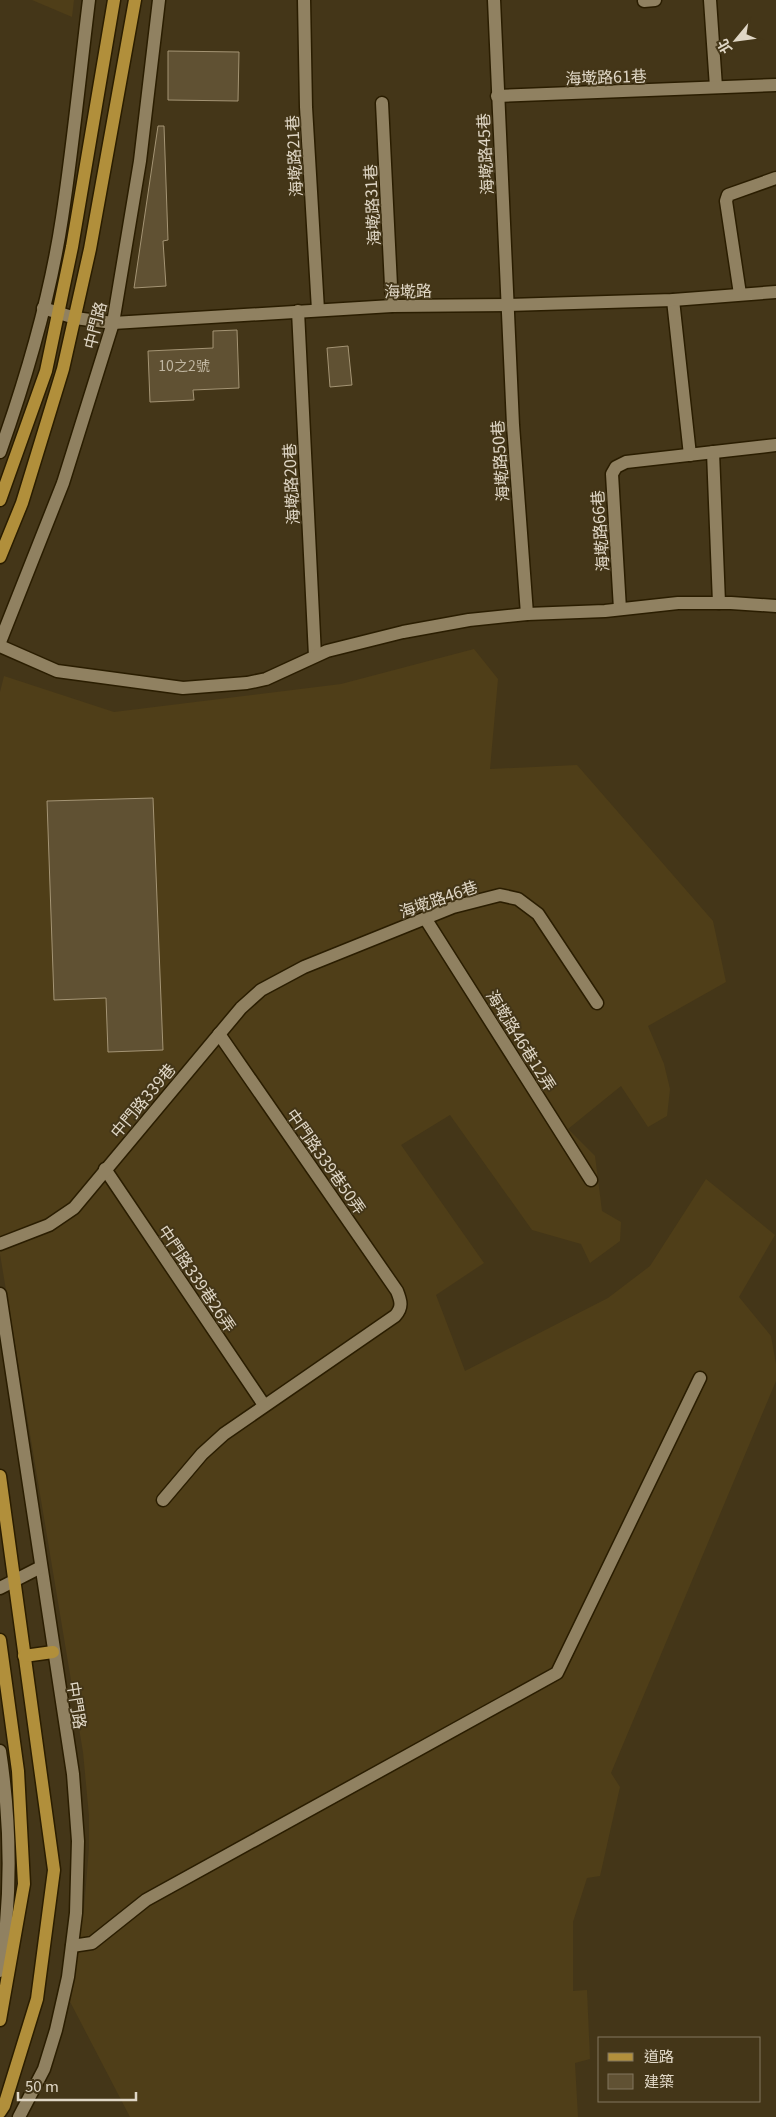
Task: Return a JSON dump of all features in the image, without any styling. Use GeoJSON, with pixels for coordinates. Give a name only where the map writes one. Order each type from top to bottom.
{"type":"FeatureCollection","features":[{"type":"Feature","properties":{"kind":"main road"},"geometry":{"type":"LineString","coordinates":[[0,500],[46,371],[72,247],[114,0]]}},
{"type":"Feature","properties":{"kind":"main road","name":"中門路"},"geometry":{"type":"LineString","coordinates":[[0,556],[25,493],[63,370],[90,249],[134,0]]}},
{"type":"Feature","properties":{"kind":"main road"},"geometry":{"type":"LineString","coordinates":[[0,1476],[54,1870],[38,1998],[1,2107]]}},
{"type":"Feature","properties":{"kind":"main road"},"geometry":{"type":"LineString","coordinates":[[0,1640],[18,1771],[24,1884],[0,2020]]}},
{"type":"Feature","properties":{"kind":"main road"},"geometry":{"type":"LineString","coordinates":[[24,1656],[53,1652]]}},
{"type":"Feature","properties":{"kind":"street"},"geometry":{"type":"LineString","coordinates":[[0,452],[21,393],[43,308],[62,219],[89,0]]}},
{"type":"Feature","properties":{"kind":"street","name":"中門路"},"geometry":{"type":"LineString","coordinates":[[0,642],[63,483],[113,323],[140,161],[159,0]]}},
{"type":"Feature","properties":{"kind":"street","name":"海墘路21巷"},"geometry":{"type":"LineString","coordinates":[[304,0],[306,106],[318,310]]}},
{"type":"Feature","properties":{"kind":"street","name":"海墘路45巷"},"geometry":{"type":"LineString","coordinates":[[494,0],[508,305]]}},
{"type":"Feature","properties":{"kind":"street"},"geometry":{"type":"LineString","coordinates":[[644,0],[655,0]]}},
{"type":"Feature","properties":{"kind":"street"},"geometry":{"type":"LineString","coordinates":[[710,0],[716,87]]}},
{"type":"Feature","properties":{"kind":"street","name":"海墘路61巷"},"geometry":{"type":"LineString","coordinates":[[497,96],[776,85]]}},
{"type":"Feature","properties":{"kind":"street","name":"海墘路31巷"},"geometry":{"type":"LineString","coordinates":[[382,102],[392,306]]}},
{"type":"Feature","properties":{"kind":"street"},"geometry":{"type":"LineString","coordinates":[[740,294],[726,201],[728,195],[776,178]]}},
{"type":"Feature","properties":{"kind":"street","name":"海墘路"},"geometry":{"type":"LineString","coordinates":[[43,308],[74,318],[113,323],[392,306],[673,300],[776,292]]}},
{"type":"Feature","properties":{"kind":"street"},"geometry":{"type":"LineString","coordinates":[[673,300],[690,455]]}},
{"type":"Feature","properties":{"kind":"street","name":"海墘路50巷"},"geometry":{"type":"LineString","coordinates":[[508,305],[513,425],[527,614]]}},
{"type":"Feature","properties":{"kind":"street","name":"海墘路20巷"},"geometry":{"type":"LineString","coordinates":[[298,311],[315,656]]}},
{"type":"Feature","properties":{"kind":"street","name":"海墘路66巷"},"geometry":{"type":"LineString","coordinates":[[620,609],[612,474],[616,467],[626,462],[776,445]]}},
{"type":"Feature","properties":{"kind":"street"},"geometry":{"type":"LineString","coordinates":[[713,452],[719,603]]}},
{"type":"Feature","properties":{"kind":"street"},"geometry":{"type":"LineString","coordinates":[[0,646],[57,670],[183,688],[247,684],[266,679],[327,651],[469,620],[678,603],[776,606]]}},
{"type":"Feature","properties":{"kind":"street","name":"海墘路46巷"},"geometry":{"type":"LineString","coordinates":[[304,967],[453,907],[500,895],[518,899],[538,914],[597,1002]]}},
{"type":"Feature","properties":{"kind":"street","name":"海墘路46巷12弄"},"geometry":{"type":"LineString","coordinates":[[426,918],[591,1180]]}},
{"type":"Feature","properties":{"kind":"street","name":"中門路339巷"},"geometry":{"type":"LineString","coordinates":[[0,1244],[49,1225],[74,1208],[241,1008],[261,990],[304,967]]}},
{"type":"Feature","properties":{"kind":"street","name":"中門路339巷50弄"},"geometry":{"type":"LineString","coordinates":[[219,1034],[397,1291],[401,1301],[401,1310],[395,1316],[264,1404]]}},
{"type":"Feature","properties":{"kind":"street","name":"中門路339巷26弄"},"geometry":{"type":"LineString","coordinates":[[105,1169],[264,1404]]}},
{"type":"Feature","properties":{"kind":"street","name":"中門路"},"geometry":{"type":"LineString","coordinates":[[0,1294],[40,1567],[73,1774],[78,1842],[76,1913],[68,1977],[56,2030],[44,2069],[21,2116]]}},
{"type":"Feature","properties":{"kind":"street"},"geometry":{"type":"LineString","coordinates":[[72,1946],[92,1943],[146,1900],[557,1673],[700,1378]]}},
{"type":"Feature","properties":{"kind":"street"},"geometry":{"type":"LineString","coordinates":[[163,1500],[202,1454],[224,1434],[264,1404]]}},
{"type":"Feature","properties":{"kind":"street"},"geometry":{"type":"LineString","coordinates":[[0,1588],[40,1567]]}},
{"type":"Feature","properties":{"kind":"street"},"geometry":{"type":"LineString","coordinates":[[0,1750],[9,1832],[8,1893],[0,1971]]}},
{"type":"Feature","properties":{"kind":"street"},"geometry":{"type":"LineString","coordinates":[[1,2107],[21,2116]]}},
{"type":"Feature","properties":{"kind":"shaded area"},"geometry":{"type":"Polygon","coordinates":[[[32,0],[74,0],[72,17],[32,0]]]}},
{"type":"Feature","properties":{"kind":"shaded area"},"geometry":{"type":"Polygon","coordinates":[[[474,649],[498,679],[490,769],[577,765],[713,921],[726,982],[648,1026],[664,1064],[670,1089],[667,1116],[648,1127],[621,1086],[568,1129],[595,1156],[602,1211],[621,1222],[620,1241],[590,1263],[581,1244],[532,1230],[450,1115],[401,1145],[484,1263],[436,1295],[465,1371],[608,1298],[650,1266],[706,1179],[775,1235],[739,1297],[771,1336],[776,1364],[776,1381],[611,1773],[620,1787],[600,1876],[587,1878],[573,1922],[573,1991],[587,1990],[590,2059],[575,2063],[578,2117],[130,2117],[65,1992],[84,1908],[89,1848],[89,1816],[83,1752],[0,1254],[0,692],[4,676],[114,712],[341,684],[474,649]]]}},
{"type":"Feature","properties":{"kind":"building"},"geometry":{"type":"Polygon","coordinates":[[[168,51],[239,52],[238,101],[168,100],[168,51]]]}},
{"type":"Feature","properties":{"kind":"building"},"geometry":{"type":"Polygon","coordinates":[[[158,126],[164,126],[168,240],[163,241],[166,286],[134,288],[158,126]]]}},
{"type":"Feature","properties":{"kind":"building"},"geometry":{"type":"Polygon","coordinates":[[[237,330],[239,388],[193,390],[194,400],[150,402],[148,351],[213,348],[213,331],[237,330]]]}},
{"type":"Feature","properties":{"kind":"building"},"geometry":{"type":"Polygon","coordinates":[[[348,346],[352,385],[330,387],[327,348],[348,346]]]}},
{"type":"Feature","properties":{"kind":"building"},"geometry":{"type":"Polygon","coordinates":[[[153,798],[163,1050],[108,1052],[106,998],[54,1000],[47,801],[153,798]]]}}]}
